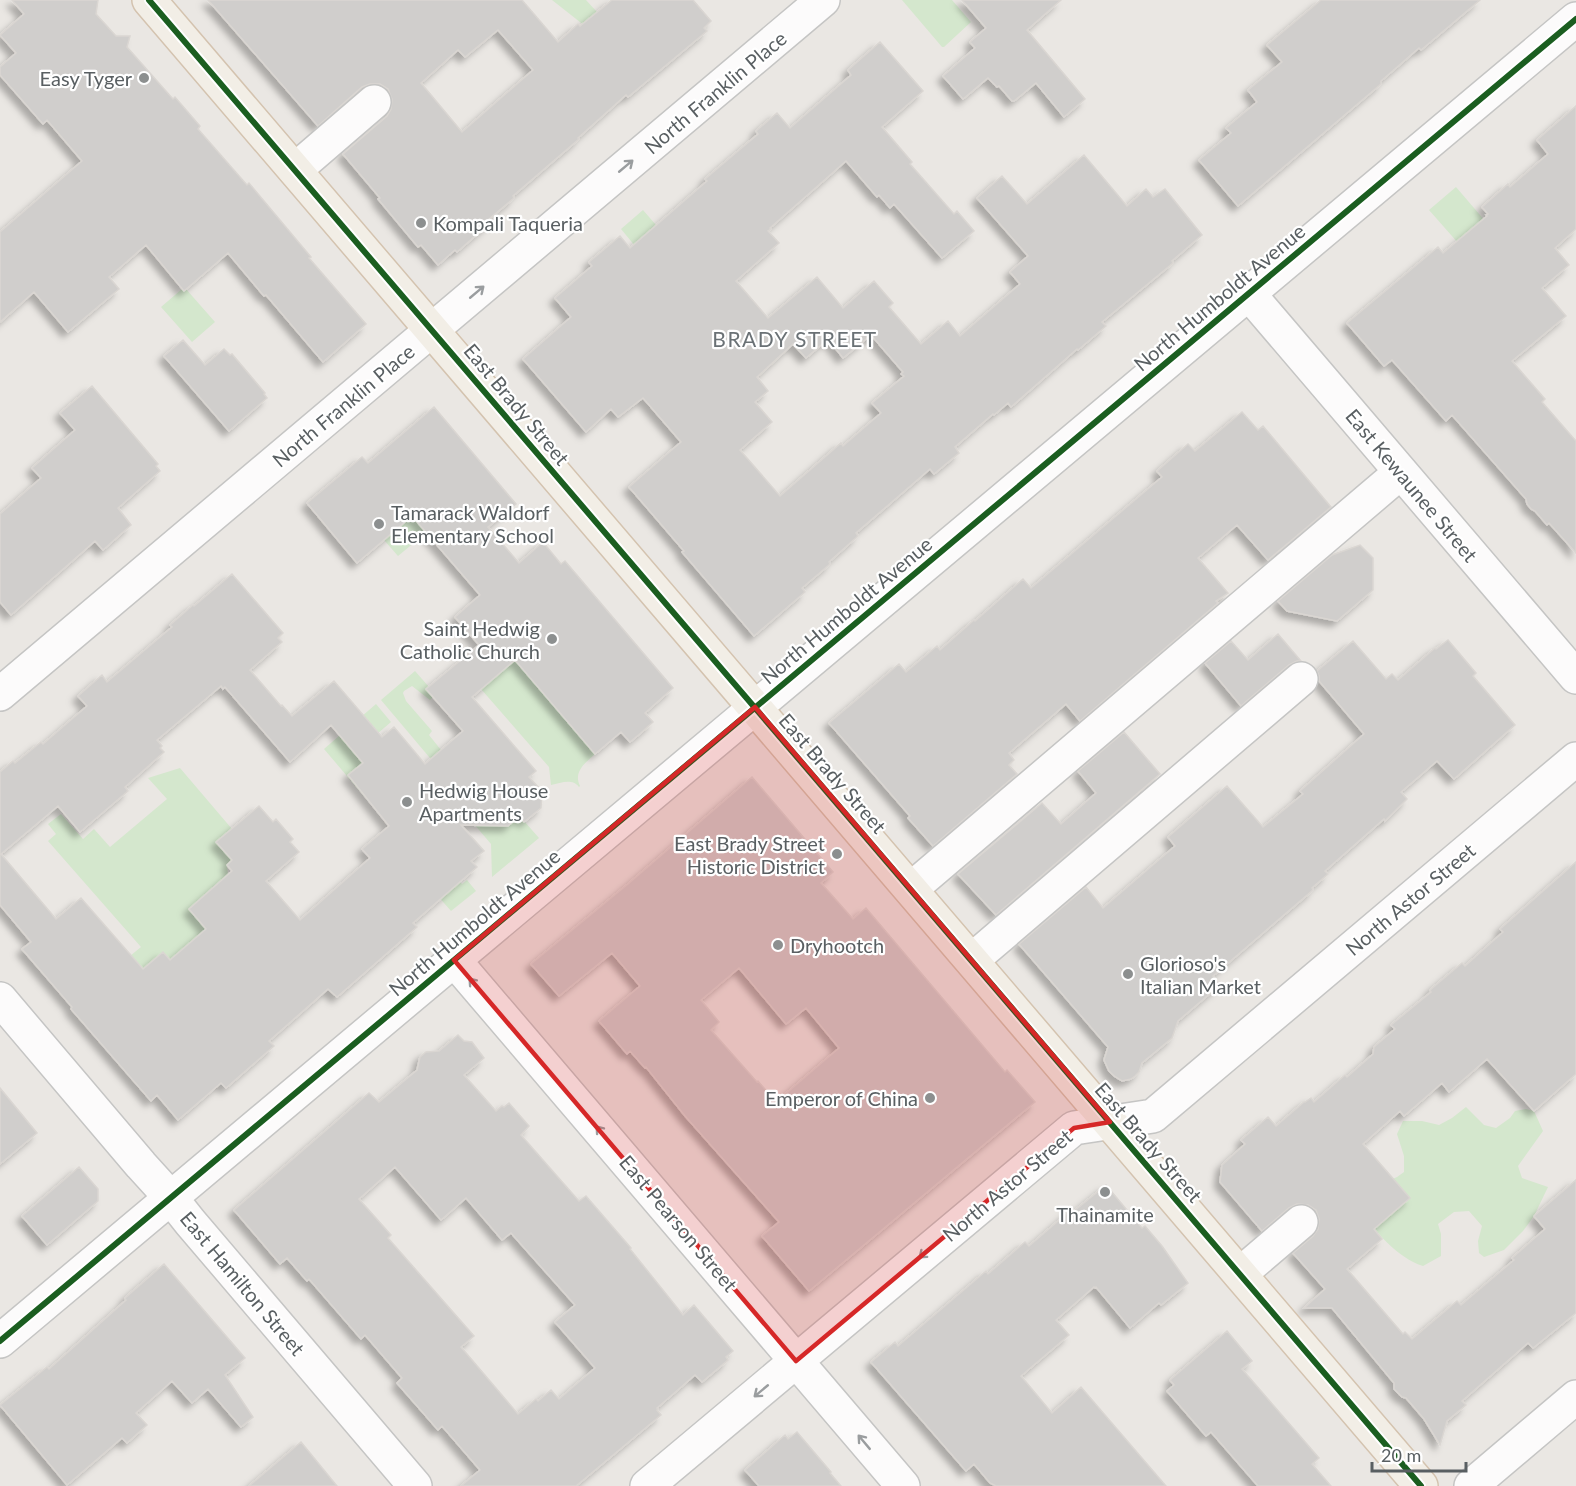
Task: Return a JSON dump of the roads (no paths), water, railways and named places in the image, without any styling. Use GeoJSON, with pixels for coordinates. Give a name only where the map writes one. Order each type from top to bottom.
{"type":"FeatureCollection","features":[{"type":"Feature","properties":{"kind":"main road","name":"East Brady Street"},"geometry":{"type":"LineString","coordinates":[[149,0],[1421,1486]]}},
{"type":"Feature","properties":{"kind":"street","name":"North Franklin Place"},"geometry":{"type":"LineString","coordinates":[[0,694],[824,0]]}},
{"type":"Feature","properties":{"kind":"street","name":"North Humboldt Avenue"},"geometry":{"type":"LineString","coordinates":[[0,1341],[1576,19]]}},
{"type":"Feature","properties":{"kind":"street"},"geometry":{"type":"LineString","coordinates":[[295,170],[374,102]]}},
{"type":"Feature","properties":{"kind":"street","name":"East Kewaunee Street"},"geometry":{"type":"LineString","coordinates":[[1249,294],[1576,677]]}},
{"type":"Feature","properties":{"kind":"street"},"geometry":{"type":"LineString","coordinates":[[911,889],[1401,472]]}},
{"type":"Feature","properties":{"kind":"street"},"geometry":{"type":"LineString","coordinates":[[972,960],[1301,679]]}},
{"type":"Feature","properties":{"kind":"street","name":"North Astor Street"},"geometry":{"type":"LineString","coordinates":[[648,1486],[1074,1128],[1153,1116],[1576,759]]}},
{"type":"Feature","properties":{"kind":"street","name":"East Pearson Street"},"geometry":{"type":"LineString","coordinates":[[454,960],[903,1486]]}},
{"type":"Feature","properties":{"kind":"street","name":"East Hamilton Street"},"geometry":{"type":"LineString","coordinates":[[0,999],[415,1486]]}},
{"type":"Feature","properties":{"kind":"street"},"geometry":{"type":"LineString","coordinates":[[1247,1282],[1301,1222]]}},
{"type":"Feature","properties":{"kind":"street"},"geometry":{"type":"LineString","coordinates":[[1247,1282],[1296,1256]]}},
{"type":"Feature","properties":{"kind":"street"},"geometry":{"type":"LineString","coordinates":[[1471,1486],[1576,1397]]}},
{"type":"Feature","properties":{"kind":"place","name":"Easy Tyger"},"geometry":{"type":"Point","coordinates":[144,78]}},
{"type":"Feature","properties":{"kind":"place","name":"Kompali Taqueria"},"geometry":{"type":"Point","coordinates":[421,223]}},
{"type":"Feature","properties":{"kind":"place","name":"Tamarack Waldorf Elementary School"},"geometry":{"type":"Point","coordinates":[379,524]}},
{"type":"Feature","properties":{"kind":"place","name":"Saint Hedwig Catholic Church"},"geometry":{"type":"Point","coordinates":[552,639]}},
{"type":"Feature","properties":{"kind":"place","name":"Hedwig House Apartments"},"geometry":{"type":"Point","coordinates":[407,802]}},
{"type":"Feature","properties":{"kind":"place","name":"East Brady Street Historic District"},"geometry":{"type":"Point","coordinates":[837,854]}},
{"type":"Feature","properties":{"kind":"place","name":"Dryhootch"},"geometry":{"type":"Point","coordinates":[778,945]}},
{"type":"Feature","properties":{"kind":"place","name":"Glorioso's Italian Market"},"geometry":{"type":"Point","coordinates":[1128,974]}},
{"type":"Feature","properties":{"kind":"place","name":"Emperor of China"},"geometry":{"type":"Point","coordinates":[930,1098]}},
{"type":"Feature","properties":{"kind":"place","name":"Thainamite"},"geometry":{"type":"Point","coordinates":[1105,1192]}},
{"type":"Feature","properties":{"kind":"district","name":"BRADY STREET"},"geometry":{"type":"Point","coordinates":[795,338]}}]}
